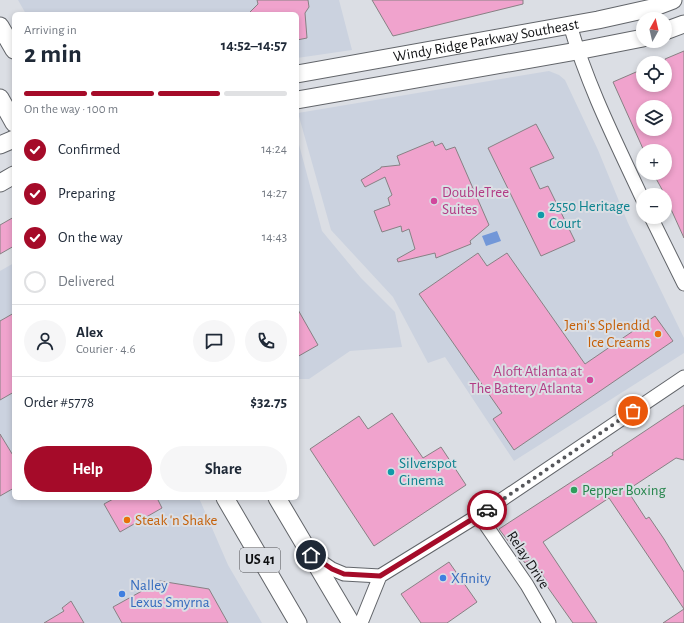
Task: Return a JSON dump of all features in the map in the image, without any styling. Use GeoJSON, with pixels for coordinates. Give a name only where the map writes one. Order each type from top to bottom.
{"type":"FeatureCollection","features":[{"type":"Feature","properties":{"kind":"main road","name":"Windy Ridge Parkway Southeast"},"geometry":{"type":"LineString","coordinates":[[299,74],[570,25],[652,8],[673,0]]}},
{"type":"Feature","properties":{"kind":"main road"},"geometry":{"type":"LineString","coordinates":[[672,28],[684,24]]}},
{"type":"Feature","properties":{"kind":"main road"},"geometry":{"type":"LineString","coordinates":[[0,26],[12,47]]}},
{"type":"Feature","properties":{"kind":"main road","name":"Windy Ridge Parkway Southeast"},"geometry":{"type":"LineString","coordinates":[[299,100],[578,51],[636,39]]}},
{"type":"Feature","properties":{"kind":"main road"},"geometry":{"type":"LineString","coordinates":[[0,98],[12,119]]}},
{"type":"Feature","properties":{"kind":"main road"},"geometry":{"type":"LineString","coordinates":[[0,145],[12,140]]}},
{"type":"Feature","properties":{"kind":"main road"},"geometry":{"type":"LineString","coordinates":[[0,183],[12,176]]}},
{"type":"Feature","properties":{"kind":"main road","name":"US 41"},"geometry":{"type":"LineString","coordinates":[[226,500],[298,623]]}},
{"type":"Feature","properties":{"kind":"main road"},"geometry":{"type":"LineString","coordinates":[[278,500],[351,623]]}},
{"type":"Feature","properties":{"kind":"street"},"geometry":{"type":"LineString","coordinates":[[570,25],[578,51],[605,121],[637,188]]}},
{"type":"Feature","properties":{"kind":"street"},"geometry":{"type":"LineString","coordinates":[[655,224],[684,284]]}},
{"type":"Feature","properties":{"kind":"street"},"geometry":{"type":"LineString","coordinates":[[311,555],[332,569],[344,574],[380,576],[479,515],[684,377]]}},
{"type":"Feature","properties":{"kind":"street","name":"Relay Drive"},"geometry":{"type":"LineString","coordinates":[[479,515],[550,623]]}},
{"type":"Feature","properties":{"kind":"street"},"geometry":{"type":"LineString","coordinates":[[361,623],[380,576]]}},
{"type":"Feature","properties":{"kind":"shaded area"},"geometry":{"type":"Polygon","coordinates":[[[18,0],[339,0],[352,50],[299,58],[299,12],[25,12],[18,0]]]}},
{"type":"Feature","properties":{"kind":"shaded area"},"geometry":{"type":"Polygon","coordinates":[[[549,71],[559,75],[565,80],[598,150],[628,223],[684,338],[684,353],[514,461],[445,357],[428,363],[393,297],[331,230],[299,113],[549,71]]]}},
{"type":"Feature","properties":{"kind":"shaded area"},"geometry":{"type":"Polygon","coordinates":[[[299,145],[322,231],[361,278],[395,312],[402,347],[350,351],[309,379],[299,379],[299,145]]]}},
{"type":"Feature","properties":{"kind":"shaded area"},"geometry":{"type":"Polygon","coordinates":[[[12,264],[12,500],[200,500],[228,565],[262,623],[0,623],[0,271],[12,264]]]}},
{"type":"Feature","properties":{"kind":"water"},"geometry":{"type":"Polygon","coordinates":[[[497,231],[501,241],[486,246],[482,236],[497,231]]]}},
{"type":"Feature","properties":{"kind":"building"},"geometry":{"type":"Polygon","coordinates":[[[257,0],[308,0],[309,7],[305,13],[307,38],[299,40],[299,12],[250,12],[258,4],[257,0]]]}},
{"type":"Feature","properties":{"kind":"building"},"geometry":{"type":"Polygon","coordinates":[[[372,0],[523,0],[523,4],[393,36],[372,0]]]}},
{"type":"Feature","properties":{"kind":"building"},"geometry":{"type":"Polygon","coordinates":[[[684,51],[684,238],[672,211],[672,188],[661,188],[657,180],[672,180],[672,144],[641,144],[637,136],[672,136],[672,100],[636,100],[636,133],[613,82],[636,72],[636,92],[672,92],[672,56],[684,51]]]}},
{"type":"Feature","properties":{"kind":"building","name":"2550 Heritage Court"},"geometry":{"type":"Polygon","coordinates":[[[536,124],[554,158],[530,168],[540,189],[548,186],[575,241],[541,256],[488,148],[536,124]]]}},
{"type":"Feature","properties":{"kind":"building","name":"DoubleTree Suites"},"geometry":{"type":"Polygon","coordinates":[[[433,141],[435,146],[442,143],[446,150],[455,147],[489,225],[470,241],[471,244],[436,258],[435,253],[398,262],[397,259],[415,249],[409,229],[402,232],[401,226],[382,232],[374,211],[390,205],[388,198],[392,195],[385,177],[365,187],[361,180],[381,167],[400,165],[397,156],[433,141]]]}},
{"type":"Feature","properties":{"kind":"building"},"geometry":{"type":"Polygon","coordinates":[[[12,218],[12,247],[0,254],[0,225],[12,218]]]}},
{"type":"Feature","properties":{"kind":"building"},"geometry":{"type":"Polygon","coordinates":[[[478,253],[487,266],[507,253],[585,364],[655,316],[673,341],[514,450],[493,419],[502,413],[419,294],[478,253]]]}},
{"type":"Feature","properties":{"kind":"building"},"geometry":{"type":"Polygon","coordinates":[[[299,312],[318,345],[299,356],[299,312]]]}},
{"type":"Feature","properties":{"kind":"building"},"geometry":{"type":"Polygon","coordinates":[[[12,314],[12,393],[0,400],[0,321],[12,314]]]}},
{"type":"Feature","properties":{"kind":"building"},"geometry":{"type":"Polygon","coordinates":[[[684,405],[684,460],[676,458],[632,487],[631,496],[646,519],[649,517],[684,572],[684,609],[609,498],[543,542],[597,623],[573,623],[544,582],[546,580],[532,559],[525,563],[499,529],[613,455],[612,453],[684,405]]]}},
{"type":"Feature","properties":{"kind":"building","name":"Silverspot Cinema"},"geometry":{"type":"Polygon","coordinates":[[[392,413],[423,458],[441,447],[466,485],[374,546],[310,449],[359,416],[368,429],[392,413]]]}},
{"type":"Feature","properties":{"kind":"building"},"geometry":{"type":"Polygon","coordinates":[[[0,434],[12,454],[12,489],[0,496],[0,434]]]}},
{"type":"Feature","properties":{"kind":"building","name":"Steak 'n Shake"},"geometry":{"type":"Polygon","coordinates":[[[111,500],[158,500],[162,508],[120,532],[104,504],[111,500]]]}},
{"type":"Feature","properties":{"kind":"building","name":"Xfinity"},"geometry":{"type":"Polygon","coordinates":[[[449,562],[477,602],[447,623],[421,623],[401,594],[449,562]]]}},
{"type":"Feature","properties":{"kind":"building","name":"Nalley Lexus Smyrna"},"geometry":{"type":"Polygon","coordinates":[[[160,581],[209,589],[228,623],[122,623],[113,607],[160,581]]]}},
{"type":"Feature","properties":{"kind":"building"},"geometry":{"type":"Polygon","coordinates":[[[71,601],[84,623],[44,623],[64,611],[62,608],[71,601]]]}},
{"type":"Feature","properties":{"kind":"building"},"geometry":{"type":"Polygon","coordinates":[[[684,609],[684,623],[663,623],[684,609]]]}},
{"type":"Feature","properties":{"kind":"way so far"},"geometry":{"type":"LineString","coordinates":[[487,510],[633,411]]}},
{"type":"Feature","properties":{"kind":"place","name":"DoubleTree Suites"},"geometry":{"type":"Point","coordinates":[434,201]}},
{"type":"Feature","properties":{"kind":"place","name":"2550 Heritage Court"},"geometry":{"type":"Point","coordinates":[541,215]}},
{"type":"Feature","properties":{"kind":"place","name":"Jeni's Splendid Ice Creams"},"geometry":{"type":"Point","coordinates":[658,334]}},
{"type":"Feature","properties":{"kind":"place","name":"Aloft Atlanta at The Battery Atlanta"},"geometry":{"type":"Point","coordinates":[590,380]}},
{"type":"Feature","properties":{"kind":"place","name":"Silverspot Cinema"},"geometry":{"type":"Point","coordinates":[391,472]}},
{"type":"Feature","properties":{"kind":"place","name":"Pepper Boxing"},"geometry":{"type":"Point","coordinates":[574,490]}},
{"type":"Feature","properties":{"kind":"place","name":"Steak 'n Shake"},"geometry":{"type":"Point","coordinates":[127,520]}},
{"type":"Feature","properties":{"kind":"place","name":"Xfinity"},"geometry":{"type":"Point","coordinates":[443,578]}},
{"type":"Feature","properties":{"kind":"place","name":"Nalley Lexus Smyrna"},"geometry":{"type":"Point","coordinates":[122,594]}},
{"type":"Feature","properties":{"kind":"route"},"geometry":{"type":"LineString","coordinates":[[311,555],[332,569],[344,574],[352,576],[380,576],[487,510]]}}]}
